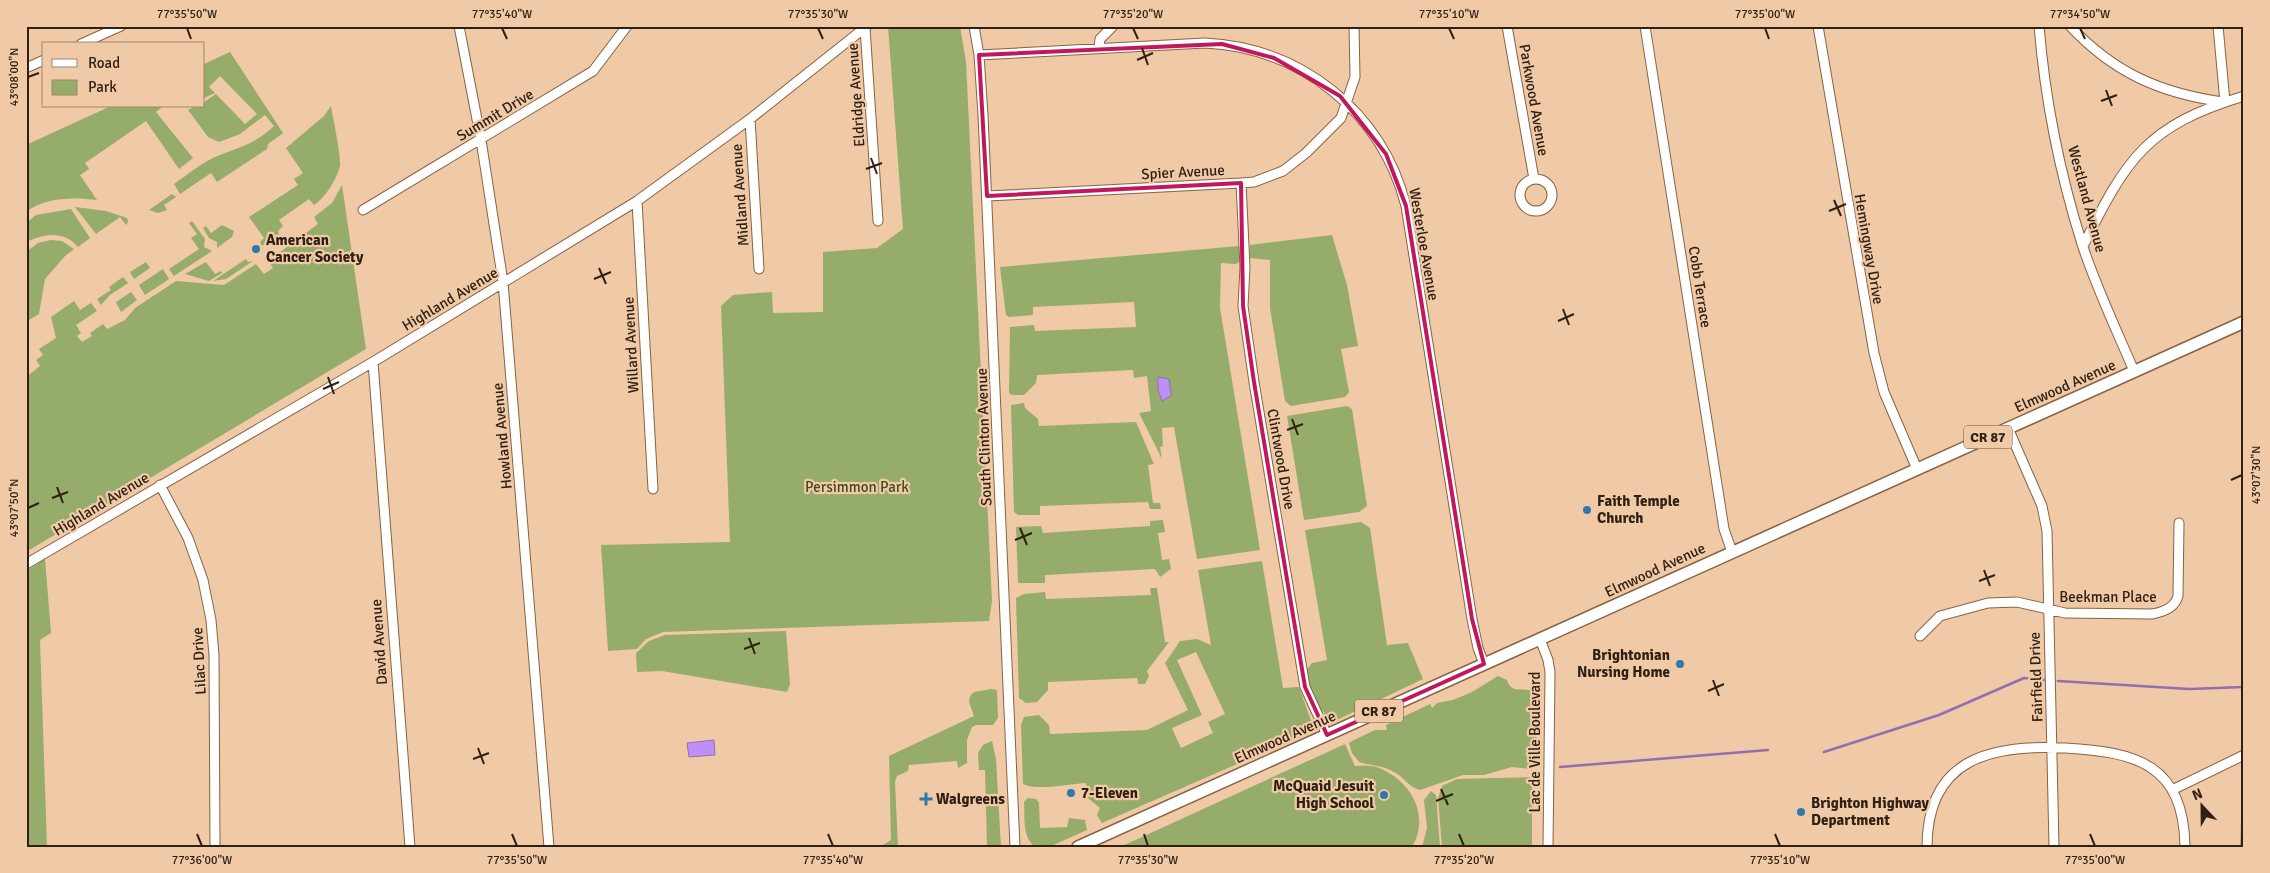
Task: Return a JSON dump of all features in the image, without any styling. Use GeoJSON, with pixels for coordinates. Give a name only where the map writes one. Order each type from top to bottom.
{"type":"FeatureCollection","features":[{"type":"Feature","properties":{"kind":"main road","name":"Elmwood Avenue"},"geometry":{"type":"LineString","coordinates":[[1078,847],[2244,322]]}},
{"type":"Feature","properties":{"kind":"street"},"geometry":{"type":"LineString","coordinates":[[85,42],[121,26]]}},
{"type":"Feature","properties":{"kind":"street","name":"Howland Avenue"},"geometry":{"type":"LineString","coordinates":[[459,26],[481,140],[503,282],[549,847]]}},
{"type":"Feature","properties":{"kind":"street","name":"Summit Drive"},"geometry":{"type":"LineString","coordinates":[[364,210],[593,71],[627,26]]}},
{"type":"Feature","properties":{"kind":"street","name":"South Clinton Avenue"},"geometry":{"type":"LineString","coordinates":[[974,26],[979,55],[987,196],[1015,847]]}},
{"type":"Feature","properties":{"kind":"street"},"geometry":{"type":"LineString","coordinates":[[1099,48],[1100,39],[1113,26]]}},
{"type":"Feature","properties":{"kind":"street","name":"Spier Avenue"},"geometry":{"type":"LineString","coordinates":[[987,196],[1241,183],[1268,178],[1293,164],[1337,123],[1348,102],[1355,78],[1354,26]]}},
{"type":"Feature","properties":{"kind":"street","name":"Parkwood Avenue"},"geometry":{"type":"LineString","coordinates":[[1507,26],[1534,179]]}},
{"type":"Feature","properties":{"kind":"street","name":"Cobb Terrace"},"geometry":{"type":"LineString","coordinates":[[1645,26],[1723,519],[1732,552]]}},
{"type":"Feature","properties":{"kind":"street","name":"Hemingway Drive"},"geometry":{"type":"LineString","coordinates":[[1818,26],[1874,354],[1884,392],[1917,469]]}},
{"type":"Feature","properties":{"kind":"street","name":"Westland Avenue"},"geometry":{"type":"LineString","coordinates":[[2038,26],[2062,173],[2083,246],[2134,372]]}},
{"type":"Feature","properties":{"kind":"street"},"geometry":{"type":"LineString","coordinates":[[2070,26],[2101,55],[2144,82],[2176,94],[2225,102]]}},
{"type":"Feature","properties":{"kind":"street"},"geometry":{"type":"LineString","coordinates":[[2218,26],[2225,102]]}},
{"type":"Feature","properties":{"kind":"street","name":"Highland Avenue"},"geometry":{"type":"LineString","coordinates":[[26,564],[373,362],[637,201],[750,119],[866,27]]}},
{"type":"Feature","properties":{"kind":"street","name":"Eldridge Avenue"},"geometry":{"type":"LineString","coordinates":[[866,27],[878,221]]}},
{"type":"Feature","properties":{"kind":"street","name":"Westerloe Avenue"},"geometry":{"type":"LineString","coordinates":[[979,55],[1205,43],[1235,46],[1274,58],[1296,68],[1322,82],[1348,102],[1377,139],[1386,154],[1399,182],[1406,206],[1472,619],[1478,648],[1484,664]]}},
{"type":"Feature","properties":{"kind":"street"},"geometry":{"type":"LineString","coordinates":[[26,68],[42,61]]}},
{"type":"Feature","properties":{"kind":"street"},"geometry":{"type":"LineString","coordinates":[[2083,246],[2115,185],[2139,152],[2173,125],[2198,111],[2244,98]]}},
{"type":"Feature","properties":{"kind":"street","name":"Midland Avenue"},"geometry":{"type":"LineString","coordinates":[[750,119],[759,269]]}},
{"type":"Feature","properties":{"kind":"street","name":"Clintwood Drive"},"geometry":{"type":"LineString","coordinates":[[1241,183],[1245,262],[1243,306],[1252,373],[1305,687],[1327,734]]}},
{"type":"Feature","properties":{"kind":"street","name":"Willard Avenue"},"geometry":{"type":"LineString","coordinates":[[637,201],[653,489]]}},
{"type":"Feature","properties":{"kind":"street","name":"David Avenue"},"geometry":{"type":"LineString","coordinates":[[373,362],[410,847]]}},
{"type":"Feature","properties":{"kind":"street","name":"Fairfield Drive"},"geometry":{"type":"LineString","coordinates":[[2008,428],[2035,490],[2045,519],[2048,545],[2054,847]]}},
{"type":"Feature","properties":{"kind":"street","name":"Lilac Drive"},"geometry":{"type":"LineString","coordinates":[[160,485],[188,538],[203,580],[211,620],[214,655],[215,847]]}},
{"type":"Feature","properties":{"kind":"street","name":"Beekman Place"},"geometry":{"type":"LineString","coordinates":[[1920,636],[1940,616],[1988,604],[2017,602],[2075,613],[2152,614],[2166,610],[2175,603],[2178,596],[2179,523]]}},
{"type":"Feature","properties":{"kind":"street","name":"Lac de Ville Boulevard"},"geometry":{"type":"LineString","coordinates":[[1540,639],[1547,655],[1550,672],[1548,847]]}},
{"type":"Feature","properties":{"kind":"street"},"geometry":{"type":"LineString","coordinates":[[1927,847],[1929,820],[1937,796],[1950,778],[1960,769],[1983,756],[2005,749],[2052,747],[2110,751],[2133,757],[2160,775],[2172,790],[2181,812],[2185,847]]}},
{"type":"Feature","properties":{"kind":"street"},"geometry":{"type":"LineString","coordinates":[[2172,790],[2244,755]]}},
{"type":"Feature","properties":{"kind":"highlighted area"},"geometry":{"type":"Polygon","coordinates":[[[1222,44],[1274,58],[1340,96],[1386,154],[1406,206],[1472,619],[1484,664],[1327,735],[1305,687],[1254,382],[1243,306],[1241,183],[987,196],[979,55],[1222,44]]]}},
{"type":"Feature","properties":{"kind":"green space","name":"Persimmon Park"},"geometry":{"type":"Polygon","coordinates":[[[888,26],[960,26],[966,62],[992,601],[989,621],[663,632],[646,639],[637,649],[608,651],[601,545],[730,542],[721,306],[733,295],[772,292],[773,313],[823,312],[823,252],[877,248],[903,229],[888,26]]]}},
{"type":"Feature","properties":{"kind":"green space"},"geometry":{"type":"Polygon","coordinates":[[[230,52],[283,133],[268,144],[267,149],[217,182],[211,173],[180,194],[174,184],[213,158],[252,142],[274,126],[265,115],[240,134],[219,142],[208,137],[188,110],[192,108],[205,108],[205,101],[216,94],[245,124],[257,114],[220,76],[209,87],[215,93],[205,98],[205,64],[230,52]]]}},
{"type":"Feature","properties":{"kind":"green space"},"geometry":{"type":"Polygon","coordinates":[[[331,106],[340,161],[336,177],[330,188],[318,202],[314,205],[309,199],[279,220],[283,226],[278,231],[279,234],[262,246],[260,242],[264,238],[249,217],[298,185],[294,179],[303,173],[286,148],[324,116],[331,106]]]}},
{"type":"Feature","properties":{"kind":"green space"},"geometry":{"type":"Polygon","coordinates":[[[107,108],[161,108],[156,112],[193,158],[179,169],[146,121],[85,163],[89,169],[80,175],[97,200],[60,199],[42,203],[26,212],[26,145],[107,108]]]}},
{"type":"Feature","properties":{"kind":"green space"},"geometry":{"type":"Polygon","coordinates":[[[342,185],[366,349],[26,552],[26,377],[40,366],[36,360],[43,355],[39,349],[56,338],[51,317],[74,301],[80,310],[91,303],[97,311],[76,325],[81,333],[77,336],[82,342],[92,336],[90,333],[103,324],[107,329],[125,320],[135,308],[176,281],[224,285],[256,264],[264,274],[273,268],[268,261],[318,224],[314,217],[332,203],[342,185]]]}},
{"type":"Feature","properties":{"kind":"green space"},"geometry":{"type":"Polygon","coordinates":[[[172,194],[176,197],[164,205],[167,210],[158,213],[149,210],[172,194]]]}},
{"type":"Feature","properties":{"kind":"green space"},"geometry":{"type":"Polygon","coordinates":[[[75,207],[106,211],[127,218],[128,222],[126,225],[120,217],[96,234],[75,207]]]}},
{"type":"Feature","properties":{"kind":"green space"},"geometry":{"type":"Polygon","coordinates":[[[71,209],[90,238],[78,247],[66,238],[54,235],[26,242],[26,223],[36,215],[71,209]]]}},
{"type":"Feature","properties":{"kind":"green space"},"geometry":{"type":"Polygon","coordinates":[[[192,221],[205,239],[204,247],[212,251],[174,276],[169,269],[199,249],[191,238],[197,234],[189,223],[192,221]]]}},
{"type":"Feature","properties":{"kind":"green space"},"geometry":{"type":"Polygon","coordinates":[[[222,225],[234,231],[232,237],[217,248],[217,242],[209,238],[203,228],[206,226],[211,233],[222,225]]]}},
{"type":"Feature","properties":{"kind":"green space"},"geometry":{"type":"Polygon","coordinates":[[[1332,235],[1347,285],[1358,346],[1341,349],[1349,392],[1345,397],[1291,406],[1285,401],[1270,308],[1270,260],[1250,258],[1250,245],[1332,235]]]}},
{"type":"Feature","properties":{"kind":"green space"},"geometry":{"type":"Polygon","coordinates":[[[50,240],[62,241],[74,249],[65,256],[45,279],[39,314],[29,320],[26,328],[26,252],[38,243],[50,240]]]}},
{"type":"Feature","properties":{"kind":"green space"},"geometry":{"type":"Polygon","coordinates":[[[1239,246],[1240,261],[1236,264],[1221,263],[1220,308],[1260,550],[1197,559],[1174,427],[1162,428],[1163,446],[1160,447],[1162,459],[1139,413],[1151,411],[1147,376],[1134,378],[1133,370],[1037,375],[1036,383],[1024,395],[1012,395],[1009,393],[1010,327],[1034,325],[1035,331],[1136,327],[1134,302],[1033,307],[1033,315],[1009,317],[1006,315],[1000,267],[1239,246]]]}},
{"type":"Feature","properties":{"kind":"green space"},"geometry":{"type":"Polygon","coordinates":[[[246,259],[248,262],[253,261],[226,279],[213,281],[246,259]]]}},
{"type":"Feature","properties":{"kind":"green space"},"geometry":{"type":"Polygon","coordinates":[[[146,262],[150,268],[134,279],[130,272],[146,262]]]}},
{"type":"Feature","properties":{"kind":"green space"},"geometry":{"type":"Polygon","coordinates":[[[206,262],[215,274],[221,271],[222,273],[209,281],[185,274],[206,262]]]}},
{"type":"Feature","properties":{"kind":"green space"},"geometry":{"type":"Polygon","coordinates":[[[163,269],[169,279],[145,295],[139,285],[163,269]]]}},
{"type":"Feature","properties":{"kind":"green space"},"geometry":{"type":"Polygon","coordinates":[[[123,277],[128,283],[110,295],[101,305],[97,299],[111,290],[109,287],[123,277]]]}},
{"type":"Feature","properties":{"kind":"green space"},"geometry":{"type":"Polygon","coordinates":[[[131,292],[137,300],[121,312],[116,302],[131,292]]]}},
{"type":"Feature","properties":{"kind":"green space"},"geometry":{"type":"Polygon","coordinates":[[[1024,403],[1025,408],[1038,419],[1039,426],[1136,422],[1154,464],[1148,465],[1153,503],[1160,503],[1161,509],[1150,509],[1148,502],[1040,506],[1040,515],[1018,515],[1014,512],[1011,405],[1024,403]]]}},
{"type":"Feature","properties":{"kind":"green space"},"geometry":{"type":"Polygon","coordinates":[[[1347,406],[1352,409],[1367,506],[1359,512],[1304,520],[1287,416],[1347,406]]]}},
{"type":"Feature","properties":{"kind":"green space"},"geometry":{"type":"Polygon","coordinates":[[[1163,520],[1165,532],[1158,533],[1162,560],[1169,559],[1171,569],[1160,577],[1155,569],[1045,575],[1045,583],[1018,583],[1016,527],[1041,526],[1043,533],[1150,526],[1150,521],[1163,520]]]}},
{"type":"Feature","properties":{"kind":"green space"},"geometry":{"type":"Polygon","coordinates":[[[1361,522],[1370,528],[1387,645],[1408,643],[1423,679],[1337,720],[1330,717],[1320,708],[1312,694],[1305,672],[1312,663],[1327,660],[1305,530],[1361,522]]]}},
{"type":"Feature","properties":{"kind":"green space"},"geometry":{"type":"Polygon","coordinates":[[[45,559],[51,633],[40,640],[47,847],[26,847],[26,571],[45,559]]]}},
{"type":"Feature","properties":{"kind":"green space"},"geometry":{"type":"Polygon","coordinates":[[[1262,561],[1283,688],[1299,687],[1313,726],[1308,733],[1102,823],[1097,815],[1100,808],[1088,798],[1086,783],[1045,787],[1023,784],[1021,725],[1024,717],[1039,715],[1049,725],[1050,734],[1147,730],[1188,710],[1165,663],[1180,641],[1197,639],[1211,645],[1198,570],[1262,561]],[[1196,652],[1177,660],[1202,715],[1172,728],[1181,748],[1213,733],[1208,722],[1225,714],[1196,652]]]}},
{"type":"Feature","properties":{"kind":"green space"},"geometry":{"type":"Polygon","coordinates":[[[1150,588],[1157,588],[1165,642],[1169,642],[1147,671],[1149,676],[1145,684],[1138,684],[1137,678],[1048,682],[1048,690],[1037,702],[1026,703],[1019,698],[1016,598],[1024,594],[1045,592],[1046,599],[1151,595],[1150,588]]]}},
{"type":"Feature","properties":{"kind":"green space"},"geometry":{"type":"Polygon","coordinates":[[[786,631],[790,684],[787,692],[662,671],[637,672],[636,653],[649,641],[665,635],[786,631]]]}},
{"type":"Feature","properties":{"kind":"green space"},"geometry":{"type":"Polygon","coordinates":[[[1498,676],[1507,680],[1512,688],[1535,693],[1537,752],[1536,762],[1530,769],[1512,767],[1484,775],[1463,775],[1420,790],[1412,787],[1390,770],[1359,762],[1352,753],[1349,743],[1352,741],[1375,730],[1387,730],[1386,725],[1430,704],[1432,708],[1437,703],[1453,700],[1472,692],[1498,676]]]}},
{"type":"Feature","properties":{"kind":"green space"},"geometry":{"type":"Polygon","coordinates":[[[991,689],[997,690],[998,718],[993,725],[976,725],[972,727],[967,740],[967,763],[958,768],[957,761],[909,765],[908,771],[897,776],[895,782],[898,847],[880,847],[891,840],[889,756],[974,716],[969,702],[970,696],[974,692],[991,689]]]}},
{"type":"Feature","properties":{"kind":"green space"},"geometry":{"type":"Polygon","coordinates":[[[992,741],[996,759],[1001,847],[987,847],[985,770],[979,770],[978,753],[983,745],[992,741]]]}},
{"type":"Feature","properties":{"kind":"green space"},"geometry":{"type":"Polygon","coordinates":[[[1345,744],[1355,766],[1379,768],[1400,781],[1408,790],[1418,811],[1419,823],[1412,847],[1120,847],[1345,744]]]}},
{"type":"Feature","properties":{"kind":"green space"},"geometry":{"type":"Polygon","coordinates":[[[2243,766],[2244,847],[2240,847],[2243,766]]]}},
{"type":"Feature","properties":{"kind":"green space"},"geometry":{"type":"Polygon","coordinates":[[[1532,777],[1532,847],[1442,847],[1438,798],[1442,786],[1457,779],[1532,777]]]}},
{"type":"Feature","properties":{"kind":"green space"},"geometry":{"type":"Polygon","coordinates":[[[1431,791],[1436,795],[1440,847],[1422,847],[1427,828],[1424,800],[1431,791]]]}},
{"type":"Feature","properties":{"kind":"green space"},"geometry":{"type":"Polygon","coordinates":[[[1028,798],[1036,799],[1039,803],[1040,828],[1067,827],[1069,818],[1085,820],[1087,830],[1049,847],[1034,846],[1030,842],[1025,826],[1024,802],[1028,798]]]}},
{"type":"Feature","properties":{"kind":"shaded area"},"geometry":{"type":"Polygon","coordinates":[[[1158,377],[1169,379],[1171,396],[1162,401],[1158,390],[1158,377]]]}},
{"type":"Feature","properties":{"kind":"shaded area"},"geometry":{"type":"Polygon","coordinates":[[[714,740],[715,755],[689,757],[687,743],[714,740]]]}},
{"type":"Feature","properties":{"kind":"waterway"},"geometry":{"type":"LineString","coordinates":[[1824,752],[1939,715],[2024,678],[2044,680]]}},
{"type":"Feature","properties":{"kind":"waterway"},"geometry":{"type":"LineString","coordinates":[[2058,681],[2189,689],[2244,687]]}},
{"type":"Feature","properties":{"kind":"waterway"},"geometry":{"type":"LineString","coordinates":[[1560,767],[1768,750]]}},
{"type":"Feature","properties":{"kind":"place","name":"American Cancer Society"},"geometry":{"type":"Point","coordinates":[256,249]}},
{"type":"Feature","properties":{"kind":"place","name":"Faith Temple Church"},"geometry":{"type":"Point","coordinates":[1587,510]}},
{"type":"Feature","properties":{"kind":"place","name":"Brightonian Nursing Home"},"geometry":{"type":"Point","coordinates":[1680,664]}},
{"type":"Feature","properties":{"kind":"place","name":"7-Eleven"},"geometry":{"type":"Point","coordinates":[1071,793]}},
{"type":"Feature","properties":{"kind":"place","name":"McQuaid Jesuit High School"},"geometry":{"type":"Point","coordinates":[1384,795]}},
{"type":"Feature","properties":{"kind":"place","name":"Walgreens"},"geometry":{"type":"Point","coordinates":[926,799]}},
{"type":"Feature","properties":{"kind":"place","name":"Brighton Highway Department"},"geometry":{"type":"Point","coordinates":[1801,812]}}]}
